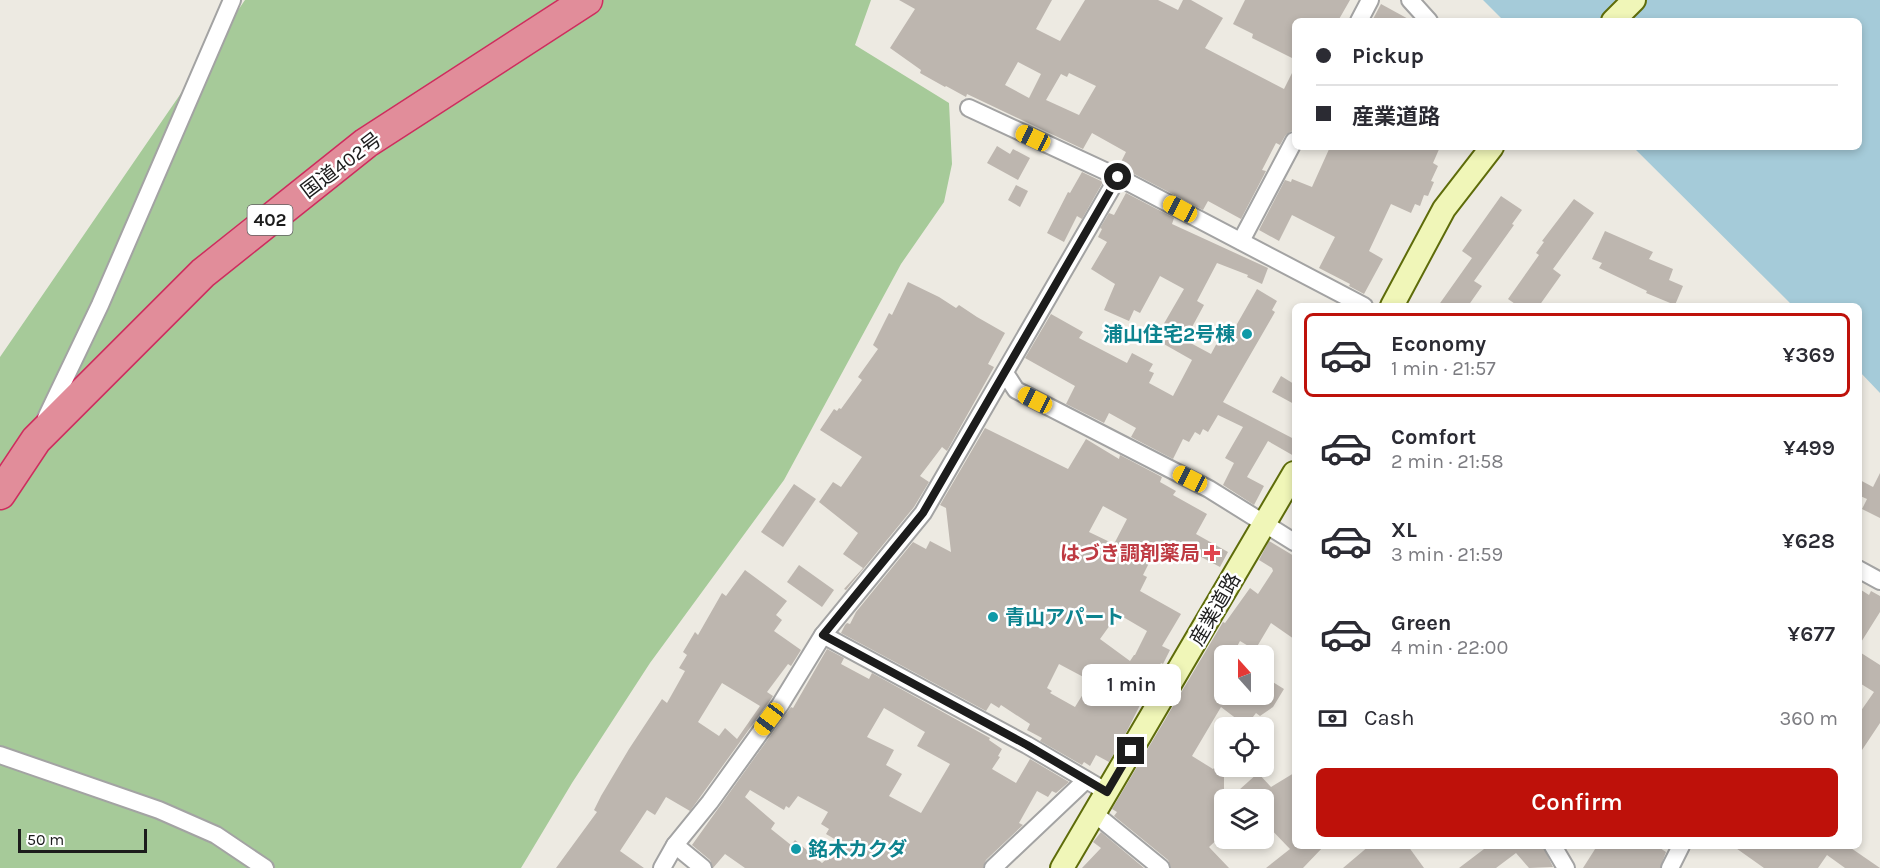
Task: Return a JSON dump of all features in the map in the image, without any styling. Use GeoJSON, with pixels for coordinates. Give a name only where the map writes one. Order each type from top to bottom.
{"type":"FeatureCollection","features":[{"type":"Feature","properties":{"kind":"highway","name":"国道402号"},"geometry":{"type":"LineString","coordinates":[[0,494],[36,440],[212,266],[366,143],[587,0]]}},
{"type":"Feature","properties":{"kind":"street"},"geometry":{"type":"LineString","coordinates":[[36,440],[99,305],[232,0]]}},
{"type":"Feature","properties":{"kind":"street"},"geometry":{"type":"LineString","coordinates":[[1361,18],[1370,0]]}},
{"type":"Feature","properties":{"kind":"street"},"geometry":{"type":"LineString","coordinates":[[1410,0],[1426,18]]}},
{"type":"Feature","properties":{"kind":"street"},"geometry":{"type":"LineString","coordinates":[[1616,18],[1634,0]]}},
{"type":"Feature","properties":{"kind":"street"},"geometry":{"type":"LineString","coordinates":[[969,108],[1118,177],[1358,303]]}},
{"type":"Feature","properties":{"kind":"street"},"geometry":{"type":"LineString","coordinates":[[1241,241],[1292,145]]}},
{"type":"Feature","properties":{"kind":"street"},"geometry":{"type":"LineString","coordinates":[[1394,303],[1444,209],[1490,150]]}},
{"type":"Feature","properties":{"kind":"street"},"geometry":{"type":"LineString","coordinates":[[662,868],[675,846],[780,705],[823,635],[923,513],[1118,177]]}},
{"type":"Feature","properties":{"kind":"street"},"geometry":{"type":"LineString","coordinates":[[1005,373],[1016,390],[1209,489],[1292,541]]}},
{"type":"Feature","properties":{"kind":"street","name":"産業道路"},"geometry":{"type":"LineString","coordinates":[[1062,868],[1292,476]]}},
{"type":"Feature","properties":{"kind":"street"},"geometry":{"type":"LineString","coordinates":[[1862,571],[1880,581]]}},
{"type":"Feature","properties":{"kind":"street"},"geometry":{"type":"LineString","coordinates":[[823,635],[1027,745],[1107,792]]}},
{"type":"Feature","properties":{"kind":"street"},"geometry":{"type":"LineString","coordinates":[[0,754],[159,810],[207,831],[245,853],[265,868]]}},
{"type":"Feature","properties":{"kind":"street"},"geometry":{"type":"LineString","coordinates":[[993,868],[1086,780]]}},
{"type":"Feature","properties":{"kind":"street"},"geometry":{"type":"LineString","coordinates":[[1095,814],[1161,868]]}},
{"type":"Feature","properties":{"kind":"street"},"geometry":{"type":"LineString","coordinates":[[675,846],[703,868]]}},
{"type":"Feature","properties":{"kind":"street"},"geometry":{"type":"LineString","coordinates":[[1555,849],[1566,868]]}},
{"type":"Feature","properties":{"kind":"street"},"geometry":{"type":"LineString","coordinates":[[1670,868],[1680,849]]}},
{"type":"Feature","properties":{"kind":"green space"},"geometry":{"type":"Polygon","coordinates":[[[245,0],[871,0],[855,45],[949,103],[952,164],[944,202],[901,264],[784,480],[650,663],[572,783],[521,868],[0,868],[0,357],[245,0]]]}},
{"type":"Feature","properties":{"kind":"water"},"geometry":{"type":"Polygon","coordinates":[[[1483,0],[1880,0],[1880,393],[1862,374],[1862,303],[1790,303],[1636,150],[1862,150],[1862,18],[1501,18],[1483,0]]]}},
{"type":"Feature","properties":{"kind":"building"},"geometry":{"type":"Polygon","coordinates":[[[899,0],[1052,0],[1036,29],[1060,41],[1085,0],[1158,0],[1178,10],[1183,0],[1191,0],[1223,18],[1205,48],[1284,89],[1292,73],[1292,131],[1285,136],[1280,145],[1276,143],[1262,170],[1266,171],[1241,219],[1208,201],[1203,210],[1119,166],[1126,152],[1092,133],[1083,149],[967,94],[966,97],[945,87],[920,73],[921,70],[890,48],[915,9],[899,0]],[[1018,62],[1005,85],[1029,98],[1041,74],[1018,62]],[[1069,73],[1067,77],[1061,74],[1046,100],[1079,115],[1096,86],[1069,73]]]}},
{"type":"Feature","properties":{"kind":"building"},"geometry":{"type":"Polygon","coordinates":[[[1245,0],[1350,0],[1340,18],[1292,18],[1292,58],[1252,38],[1253,34],[1233,24],[1245,0]]]}},
{"type":"Feature","properties":{"kind":"building"},"geometry":{"type":"Polygon","coordinates":[[[1381,4],[1407,18],[1374,18],[1381,4]]]}},
{"type":"Feature","properties":{"kind":"building"},"geometry":{"type":"Polygon","coordinates":[[[997,146],[1010,154],[1013,149],[1030,158],[1018,180],[987,163],[997,146]]]}},
{"type":"Feature","properties":{"kind":"building"},"geometry":{"type":"Polygon","coordinates":[[[1329,150],[1439,150],[1433,163],[1438,166],[1431,181],[1434,182],[1428,196],[1424,195],[1420,206],[1415,204],[1411,213],[1391,204],[1369,251],[1383,259],[1364,294],[1319,268],[1335,237],[1292,215],[1279,241],[1259,230],[1285,180],[1291,182],[1292,179],[1312,187],[1329,150]]]}},
{"type":"Feature","properties":{"kind":"building"},"geometry":{"type":"Polygon","coordinates":[[[1082,172],[1103,182],[1082,219],[1077,216],[1064,242],[1047,233],[1068,192],[1070,193],[1082,172]]]}},
{"type":"Feature","properties":{"kind":"building"},"geometry":{"type":"Polygon","coordinates":[[[1016,185],[1028,191],[1020,207],[1008,200],[1016,185]]]}},
{"type":"Feature","properties":{"kind":"building"},"geometry":{"type":"Polygon","coordinates":[[[1126,193],[1174,218],[1172,224],[1268,268],[1262,284],[1247,277],[1248,275],[1217,263],[1197,301],[1204,305],[1185,340],[1211,354],[1218,341],[1225,345],[1257,289],[1277,301],[1272,310],[1275,312],[1223,402],[1292,438],[1292,455],[1268,441],[1247,477],[1264,486],[1254,505],[1223,485],[1234,463],[1225,458],[1243,427],[1218,415],[1208,432],[1203,429],[1200,435],[1195,432],[1189,442],[1183,439],[1173,459],[1131,437],[1136,428],[1109,413],[1104,423],[1066,404],[1075,386],[1025,358],[1051,314],[1083,332],[1079,338],[1127,363],[1132,353],[1153,364],[1149,371],[1154,373],[1149,383],[1173,396],[1192,360],[1155,339],[1184,289],[1160,276],[1140,313],[1134,310],[1129,321],[1104,310],[1115,284],[1091,269],[1107,242],[1098,237],[1102,229],[1100,228],[1109,213],[1114,215],[1126,193]]]}},
{"type":"Feature","properties":{"kind":"building"},"geometry":{"type":"Polygon","coordinates":[[[1501,196],[1522,210],[1474,281],[1482,286],[1470,303],[1440,303],[1472,258],[1462,251],[1501,196]]]}},
{"type":"Feature","properties":{"kind":"building"},"geometry":{"type":"Polygon","coordinates":[[[1574,199],[1594,213],[1553,269],[1561,275],[1541,303],[1514,303],[1508,299],[1539,255],[1536,253],[1544,242],[1542,241],[1574,199]]]}},
{"type":"Feature","properties":{"kind":"building"},"geometry":{"type":"Polygon","coordinates":[[[1605,231],[1653,252],[1649,259],[1673,269],[1669,280],[1683,286],[1676,303],[1670,303],[1599,268],[1602,263],[1592,259],[1605,231]]]}},
{"type":"Feature","properties":{"kind":"building"},"geometry":{"type":"Polygon","coordinates":[[[908,282],[956,308],[959,305],[1005,333],[988,364],[994,367],[947,451],[942,447],[920,476],[929,482],[914,507],[846,590],[844,589],[863,568],[843,554],[858,533],[819,502],[833,482],[841,487],[862,457],[820,430],[834,409],[837,411],[841,409],[862,380],[858,377],[878,349],[873,345],[889,313],[892,315],[908,282]]]}},
{"type":"Feature","properties":{"kind":"building"},"geometry":{"type":"Polygon","coordinates":[[[1281,376],[1292,383],[1292,403],[1272,392],[1281,376]]]}},
{"type":"Feature","properties":{"kind":"building"},"geometry":{"type":"Polygon","coordinates":[[[985,428],[1068,469],[1086,439],[1119,459],[1120,455],[1162,477],[1160,482],[1176,491],[1173,495],[1207,514],[1196,534],[1228,552],[1220,567],[1188,550],[1185,555],[1177,551],[1174,556],[1157,547],[1143,575],[1147,577],[1140,591],[1181,614],[1162,646],[1170,650],[1109,762],[1096,755],[1090,766],[1084,762],[1082,765],[1040,741],[1042,738],[1027,730],[1030,724],[1001,705],[999,708],[991,703],[986,711],[841,633],[845,625],[850,624],[856,612],[913,542],[926,549],[930,541],[951,552],[946,508],[940,505],[985,428]],[[1103,506],[1089,532],[1114,544],[1127,519],[1103,506]],[[1118,614],[1100,639],[1130,661],[1147,631],[1118,614]],[[1059,664],[1047,688],[1052,691],[1050,693],[1075,707],[1091,681],[1059,664]]]}},
{"type":"Feature","properties":{"kind":"building"},"geometry":{"type":"Polygon","coordinates":[[[1880,473],[1880,518],[1862,509],[1867,499],[1862,497],[1862,481],[1873,487],[1880,473]]]}},
{"type":"Feature","properties":{"kind":"building"},"geometry":{"type":"Polygon","coordinates":[[[794,484],[816,499],[783,547],[761,532],[794,484]]]}},
{"type":"Feature","properties":{"kind":"building"},"geometry":{"type":"Polygon","coordinates":[[[1269,541],[1292,555],[1292,638],[1271,623],[1258,645],[1247,645],[1240,641],[1238,645],[1214,645],[1214,705],[1274,705],[1274,683],[1284,689],[1273,707],[1260,716],[1256,713],[1253,717],[1234,717],[1221,707],[1192,756],[1214,768],[1214,777],[1224,777],[1224,789],[1214,789],[1214,842],[1209,847],[1229,868],[1171,868],[1168,860],[1114,816],[1117,812],[1112,809],[1223,622],[1225,623],[1250,588],[1258,594],[1273,571],[1259,560],[1269,541]]]}},
{"type":"Feature","properties":{"kind":"building"},"geometry":{"type":"Polygon","coordinates":[[[799,565],[834,590],[822,607],[787,582],[799,565]]]}},
{"type":"Feature","properties":{"kind":"building"},"geometry":{"type":"Polygon","coordinates":[[[745,570],[787,601],[776,615],[782,620],[774,631],[801,650],[791,666],[788,664],[767,692],[773,696],[690,811],[666,797],[655,815],[647,810],[620,851],[644,868],[556,868],[597,812],[594,810],[601,796],[662,699],[667,703],[685,671],[679,668],[687,655],[683,652],[695,632],[698,635],[722,593],[726,596],[745,570]],[[722,683],[698,722],[719,736],[725,728],[737,739],[760,706],[722,683]]]}},
{"type":"Feature","properties":{"kind":"building"},"geometry":{"type":"Polygon","coordinates":[[[1862,591],[1869,595],[1871,591],[1880,596],[1880,612],[1862,641],[1862,591]]]}},
{"type":"Feature","properties":{"kind":"building"},"geometry":{"type":"Polygon","coordinates":[[[827,649],[844,658],[841,664],[869,679],[872,673],[990,738],[989,740],[1002,749],[992,769],[1016,783],[1030,759],[1069,782],[1056,793],[1052,791],[1048,797],[1037,791],[1019,823],[1023,825],[986,860],[983,868],[745,868],[725,854],[713,868],[710,860],[692,845],[791,707],[793,708],[827,649]],[[884,708],[867,737],[894,750],[886,765],[902,774],[889,796],[921,813],[950,764],[917,746],[925,732],[884,708]],[[750,790],[745,797],[775,823],[771,829],[791,845],[795,840],[822,863],[843,844],[826,834],[829,829],[821,824],[828,812],[798,796],[789,808],[786,806],[784,810],[750,790]]]}},
{"type":"Feature","properties":{"kind":"building"},"geometry":{"type":"Polygon","coordinates":[[[1862,654],[1880,665],[1880,723],[1862,750],[1862,709],[1874,692],[1862,684],[1862,654]]]}},
{"type":"Feature","properties":{"kind":"building"},"geometry":{"type":"Polygon","coordinates":[[[1292,774],[1292,849],[1321,849],[1303,868],[1266,868],[1290,849],[1274,832],[1274,789],[1240,789],[1254,777],[1262,777],[1271,787],[1292,774]]]}},
{"type":"Feature","properties":{"kind":"building"},"geometry":{"type":"Polygon","coordinates":[[[1101,832],[1144,868],[1082,868],[1101,848],[1093,842],[1101,832]]]}},
{"type":"Feature","properties":{"kind":"building"},"geometry":{"type":"Polygon","coordinates":[[[1365,849],[1410,849],[1424,868],[1343,868],[1365,849]]]}},
{"type":"Feature","properties":{"kind":"building"},"geometry":{"type":"Polygon","coordinates":[[[1484,849],[1544,849],[1553,867],[1529,868],[1516,853],[1496,868],[1459,868],[1484,849]]]}},
{"type":"Feature","properties":{"kind":"building"},"geometry":{"type":"Polygon","coordinates":[[[1595,849],[1662,849],[1666,852],[1660,868],[1583,868],[1595,849]]]}},
{"type":"Feature","properties":{"kind":"building"},"geometry":{"type":"Polygon","coordinates":[[[1737,849],[1852,849],[1880,868],[1845,868],[1827,855],[1818,868],[1764,868],[1737,849]]]}},
{"type":"Feature","properties":{"kind":"place","name":"浦山住宅2号棟"},"geometry":{"type":"Point","coordinates":[1247,334]}},
{"type":"Feature","properties":{"kind":"place","name":"はづき調剤薬局"},"geometry":{"type":"Point","coordinates":[1212,553]}},
{"type":"Feature","properties":{"kind":"place","name":"青山アパート"},"geometry":{"type":"Point","coordinates":[993,617]}},
{"type":"Feature","properties":{"kind":"place","name":"銘木カクダ"},"geometry":{"type":"Point","coordinates":[796,849]}},
{"type":"Feature","properties":{"kind":"route"},"geometry":{"type":"LineString","coordinates":[[1118,177],[923,513],[823,635],[1027,745],[1107,792],[1131,751]]}}]}
